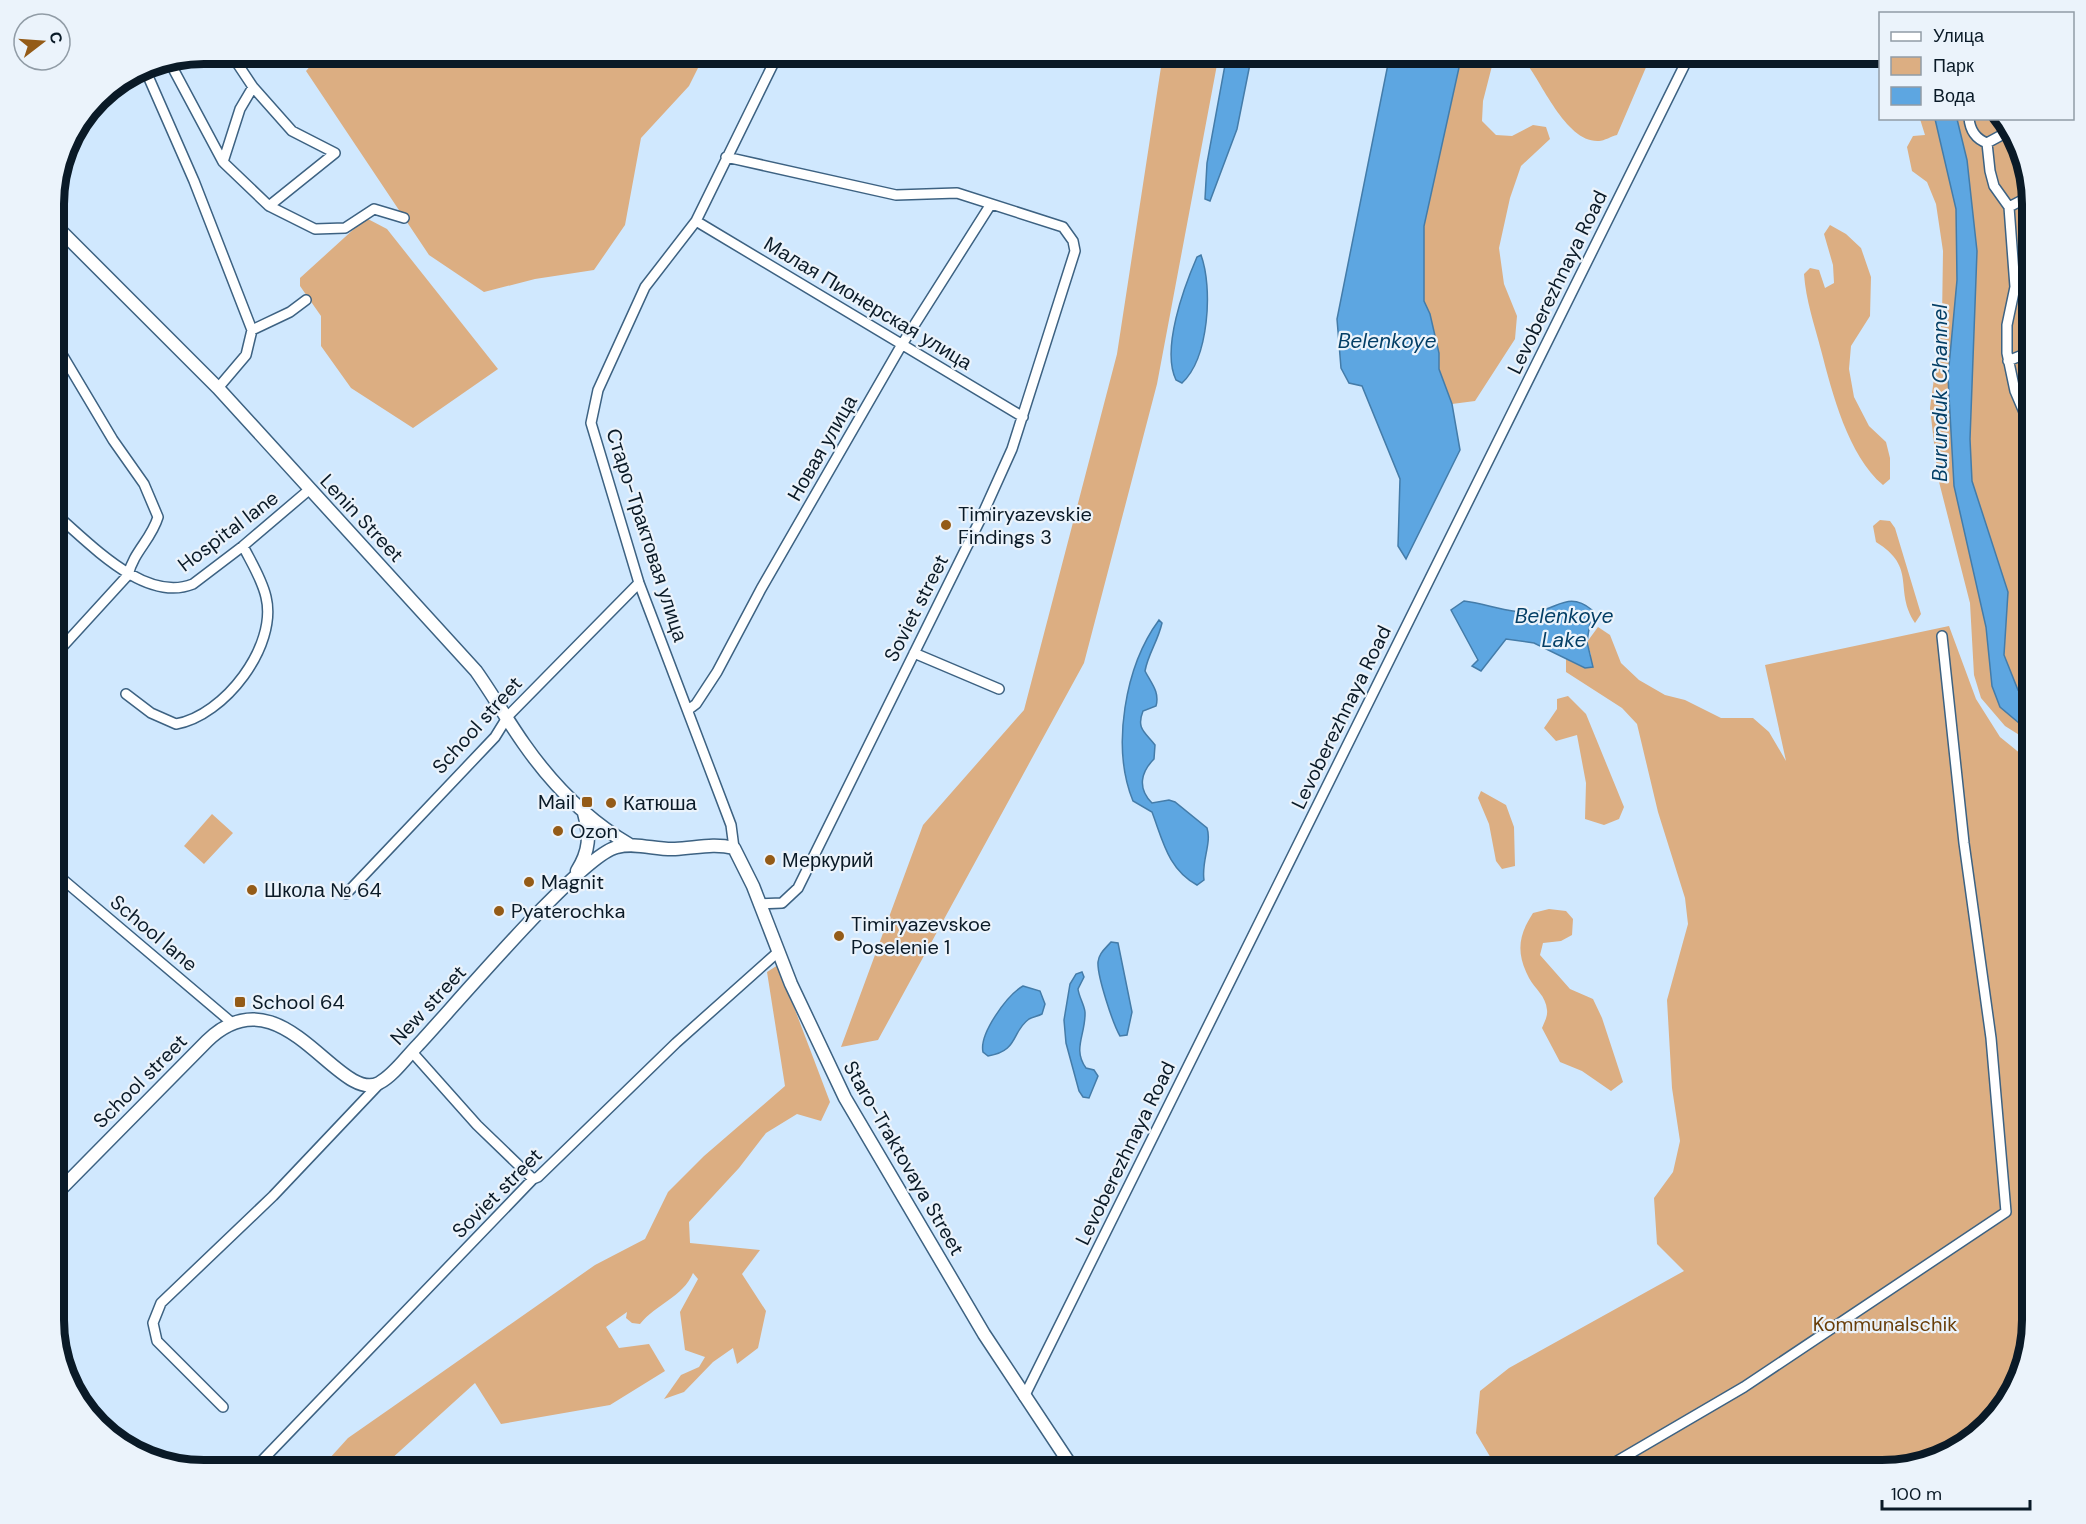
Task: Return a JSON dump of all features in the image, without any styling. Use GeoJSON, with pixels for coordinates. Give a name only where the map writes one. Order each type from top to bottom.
{"type":"FeatureCollection","features":[{"type":"Feature","properties":{"kind":"street"},"geometry":{"type":"LineString","coordinates":[[238,64],[253,87],[292,131],[335,153],[269,206]]}},
{"type":"Feature","properties":{"kind":"street","name":"Старо-Трактовая улица"},"geometry":{"type":"LineString","coordinates":[[734,848],[731,825],[639,583],[591,423],[593,408],[645,287],[696,221],[773,64]]}},
{"type":"Feature","properties":{"kind":"street","name":"Levoberezhnaya Road"},"geometry":{"type":"LineString","coordinates":[[1024,1397],[1685,64]]}},
{"type":"Feature","properties":{"kind":"street"},"geometry":{"type":"LineString","coordinates":[[173,68],[223,162],[269,206],[315,229],[345,228],[374,208],[404,218]]}},
{"type":"Feature","properties":{"kind":"street"},"geometry":{"type":"LineString","coordinates":[[148,76],[194,181],[252,330],[246,355],[218,388]]}},
{"type":"Feature","properties":{"kind":"street"},"geometry":{"type":"LineString","coordinates":[[223,162],[240,109],[253,87]]}},
{"type":"Feature","properties":{"kind":"street"},"geometry":{"type":"LineString","coordinates":[[1970,120],[1974,133],[1980,140],[1987,143]]}},
{"type":"Feature","properties":{"kind":"street"},"geometry":{"type":"LineString","coordinates":[[1987,143],[2003,134]]}},
{"type":"Feature","properties":{"kind":"street"},"geometry":{"type":"LineString","coordinates":[[1987,143],[1994,186],[2009,207],[2015,286],[2007,332],[2008,361],[2014,391],[2022,408]]}},
{"type":"Feature","properties":{"kind":"street"},"geometry":{"type":"LineString","coordinates":[[726,157],[879,193],[914,196],[957,193],[991,204]]}},
{"type":"Feature","properties":{"kind":"street"},"geometry":{"type":"LineString","coordinates":[[2009,207],[2022,200]]}},
{"type":"Feature","properties":{"kind":"street","name":"Soviet street"},"geometry":{"type":"LineString","coordinates":[[759,904],[782,903],[798,888],[980,520],[1012,449],[1023,417],[1074,260],[1074,241],[1063,227],[991,204]]}},
{"type":"Feature","properties":{"kind":"street","name":"Новая улица"},"geometry":{"type":"LineString","coordinates":[[688,710],[696,704],[717,672],[761,589],[902,346],[991,204]]}},
{"type":"Feature","properties":{"kind":"street","name":"Малая Пионерская улица"},"geometry":{"type":"LineString","coordinates":[[696,221],[1023,417]]}},
{"type":"Feature","properties":{"kind":"street","name":"Lenin Street"},"geometry":{"type":"LineString","coordinates":[[65,235],[218,388],[476,671],[508,716],[524,744],[567,796],[584,813],[630,845]]}},
{"type":"Feature","properties":{"kind":"street"},"geometry":{"type":"LineString","coordinates":[[2015,286],[2022,283]]}},
{"type":"Feature","properties":{"kind":"street"},"geometry":{"type":"LineString","coordinates":[[252,330],[290,312],[306,300]]}},
{"type":"Feature","properties":{"kind":"street"},"geometry":{"type":"LineString","coordinates":[[2008,361],[2022,355]]}},
{"type":"Feature","properties":{"kind":"street"},"geometry":{"type":"LineString","coordinates":[[65,359],[113,440],[153,499],[158,518],[132,558],[128,575],[65,644]]}},
{"type":"Feature","properties":{"kind":"street","name":"Hospital lane"},"geometry":{"type":"LineString","coordinates":[[128,575],[151,583],[184,588],[243,546],[310,489]]}},
{"type":"Feature","properties":{"kind":"street"},"geometry":{"type":"LineString","coordinates":[[65,522],[128,575]]}},
{"type":"Feature","properties":{"kind":"street"},"geometry":{"type":"LineString","coordinates":[[126,694],[158,717],[176,724],[202,716],[231,694],[249,669],[261,640],[267,615],[266,597],[243,546]]}},
{"type":"Feature","properties":{"kind":"street","name":"School street"},"geometry":{"type":"LineString","coordinates":[[346,894],[495,737],[508,716],[639,583]]}},
{"type":"Feature","properties":{"kind":"street"},"geometry":{"type":"LineString","coordinates":[[1619,1460],[1744,1387],[2007,1212],[1993,1060],[1964,843],[1942,636]]}},
{"type":"Feature","properties":{"kind":"street"},"geometry":{"type":"LineString","coordinates":[[914,653],[999,689]]}},
{"type":"Feature","properties":{"kind":"street"},"geometry":{"type":"LineString","coordinates":[[573,878],[589,849],[589,834],[584,813]]}},
{"type":"Feature","properties":{"kind":"street"},"geometry":{"type":"LineString","coordinates":[[630,845],[674,849],[715,844],[734,848]]}},
{"type":"Feature","properties":{"kind":"street","name":"New street"},"geometry":{"type":"LineString","coordinates":[[381,1082],[412,1052],[573,878],[604,851],[630,845]]}},
{"type":"Feature","properties":{"kind":"street","name":"Staro-Traktovaya Street"},"geometry":{"type":"LineString","coordinates":[[734,848],[778,952],[849,1105],[984,1334],[1067,1460]]}},
{"type":"Feature","properties":{"kind":"street","name":"School lane"},"geometry":{"type":"LineString","coordinates":[[65,881],[231,1022]]}},
{"type":"Feature","properties":{"kind":"street","name":"Soviet street"},"geometry":{"type":"LineString","coordinates":[[263,1460],[533,1179],[538,1177],[676,1043],[778,952]]}},
{"type":"Feature","properties":{"kind":"street"},"geometry":{"type":"LineString","coordinates":[[231,1022],[244,1019],[284,1027],[357,1083],[372,1085],[381,1082]]}},
{"type":"Feature","properties":{"kind":"street","name":"School street"},"geometry":{"type":"LineString","coordinates":[[65,1185],[207,1041],[231,1022]]}},
{"type":"Feature","properties":{"kind":"street"},"geometry":{"type":"LineString","coordinates":[[412,1052],[477,1125],[533,1179]]}},
{"type":"Feature","properties":{"kind":"street"},"geometry":{"type":"LineString","coordinates":[[224,1407],[157,1341],[153,1316],[161,1303],[273,1196],[381,1082]]}},
{"type":"Feature","properties":{"kind":"green space"},"geometry":{"type":"Polygon","coordinates":[[[312,64],[700,64],[689,86],[641,138],[625,225],[594,270],[535,279],[484,292],[429,255],[306,71],[312,64]]]}},
{"type":"Feature","properties":{"kind":"green space"},"geometry":{"type":"Polygon","coordinates":[[[1161,64],[1217,64],[1157,384],[1084,663],[878,1040],[841,1047],[923,825],[1024,710],[1117,354],[1161,64]]]}},
{"type":"Feature","properties":{"kind":"green space"},"geometry":{"type":"Polygon","coordinates":[[[1460,64],[1492,64],[1483,101],[1482,121],[1496,135],[1512,136],[1533,125],[1546,127],[1550,139],[1521,166],[1510,198],[1499,248],[1504,284],[1517,316],[1515,339],[1475,401],[1452,404],[1439,369],[1439,353],[1430,314],[1424,302],[1424,226],[1460,64]]]}},
{"type":"Feature","properties":{"kind":"green space"},"geometry":{"type":"Polygon","coordinates":[[[1527,64],[1647,65],[1617,135],[1599,141],[1587,139],[1566,122],[1527,64]]]}},
{"type":"Feature","properties":{"kind":"green space"},"geometry":{"type":"Polygon","coordinates":[[[1920,120],[1993,120],[2011,151],[2020,186],[2022,204],[2022,737],[2005,726],[1981,698],[1974,675],[1970,603],[1938,478],[1930,408],[1942,319],[1943,251],[1936,204],[1927,182],[1912,171],[1907,147],[1913,136],[1925,135],[1920,120]]]}},
{"type":"Feature","properties":{"kind":"green space"},"geometry":{"type":"Polygon","coordinates":[[[366,218],[387,229],[498,369],[413,428],[351,388],[321,346],[321,316],[300,286],[300,278],[366,218]]]}},
{"type":"Feature","properties":{"kind":"green space"},"geometry":{"type":"Polygon","coordinates":[[[1830,225],[1846,234],[1861,248],[1871,277],[1870,316],[1851,346],[1849,369],[1854,397],[1869,426],[1886,442],[1890,458],[1890,479],[1883,485],[1860,458],[1843,422],[1830,385],[1808,303],[1804,274],[1810,268],[1819,270],[1825,288],[1834,283],[1833,265],[1824,234],[1830,225]]]}},
{"type":"Feature","properties":{"kind":"green space"},"geometry":{"type":"Polygon","coordinates":[[[1880,520],[1890,521],[1895,528],[1921,614],[1915,623],[1909,611],[1897,561],[1876,542],[1873,526],[1880,520]]]}},
{"type":"Feature","properties":{"kind":"green space","name":"Kommunalschik"},"geometry":{"type":"Polygon","coordinates":[[[1949,626],[1976,699],[2000,737],[2022,755],[2022,1320],[2014,1365],[1998,1398],[1974,1425],[1944,1445],[1918,1455],[1882,1460],[1492,1460],[1476,1433],[1480,1391],[1509,1368],[1684,1271],[1657,1244],[1654,1198],[1673,1172],[1680,1141],[1672,1088],[1667,1000],[1688,924],[1685,898],[1658,812],[1637,724],[1622,708],[1566,672],[1566,659],[1585,668],[1591,655],[1587,642],[1598,627],[1610,635],[1621,663],[1639,680],[1665,695],[1685,700],[1721,718],[1753,718],[1769,732],[1786,761],[1765,665],[1949,626]]]}},
{"type":"Feature","properties":{"kind":"green space"},"geometry":{"type":"Polygon","coordinates":[[[1568,696],[1586,714],[1624,807],[1619,819],[1604,825],[1585,819],[1586,783],[1577,735],[1556,741],[1544,728],[1557,709],[1557,699],[1568,696]]]}},
{"type":"Feature","properties":{"kind":"green space"},"geometry":{"type":"Polygon","coordinates":[[[1481,791],[1506,805],[1514,827],[1515,866],[1502,869],[1496,861],[1489,824],[1478,798],[1481,791]]]}},
{"type":"Feature","properties":{"kind":"green space"},"geometry":{"type":"Polygon","coordinates":[[[212,814],[233,833],[204,864],[184,846],[212,814]]]}},
{"type":"Feature","properties":{"kind":"green space"},"geometry":{"type":"Polygon","coordinates":[[[1549,909],[1566,911],[1573,919],[1572,935],[1561,941],[1543,943],[1540,955],[1570,989],[1593,999],[1602,1018],[1623,1082],[1611,1091],[1582,1071],[1560,1062],[1542,1028],[1547,1015],[1546,1005],[1525,969],[1520,945],[1524,929],[1533,913],[1549,909]]]}},
{"type":"Feature","properties":{"kind":"green space"},"geometry":{"type":"Polygon","coordinates":[[[778,965],[830,1102],[821,1121],[797,1114],[766,1133],[739,1168],[689,1222],[690,1243],[760,1250],[742,1274],[766,1311],[758,1348],[737,1364],[733,1348],[713,1362],[684,1392],[664,1399],[681,1375],[699,1367],[705,1357],[685,1350],[680,1312],[698,1279],[693,1273],[683,1288],[640,1324],[632,1323],[626,1318],[627,1312],[606,1327],[619,1348],[649,1344],[665,1371],[610,1405],[501,1424],[475,1383],[390,1460],[328,1460],[348,1438],[595,1265],[645,1239],[668,1192],[704,1156],[785,1086],[767,972],[778,965]]]}},
{"type":"Feature","properties":{"kind":"water"},"geometry":{"type":"Polygon","coordinates":[[[1225,64],[1250,64],[1237,129],[1210,201],[1205,199],[1207,163],[1225,64]]]}},
{"type":"Feature","properties":{"kind":"water","name":"Belenkoye"},"geometry":{"type":"Polygon","coordinates":[[[1388,64],[1460,64],[1424,226],[1424,301],[1430,314],[1439,353],[1439,369],[1452,404],[1460,450],[1406,559],[1398,546],[1400,479],[1362,386],[1349,383],[1341,368],[1337,319],[1388,64]]]}},
{"type":"Feature","properties":{"kind":"water"},"geometry":{"type":"Polygon","coordinates":[[[1935,120],[1957,120],[1967,160],[1977,251],[1970,439],[1972,481],[2008,592],[2004,655],[2018,690],[2022,694],[2022,726],[2000,707],[1992,686],[1986,627],[1954,486],[1948,377],[1957,280],[1956,209],[1935,120]]]}},
{"type":"Feature","properties":{"kind":"water"},"geometry":{"type":"Polygon","coordinates":[[[1201,255],[1207,285],[1206,322],[1198,357],[1191,372],[1182,383],[1176,380],[1172,367],[1173,335],[1186,285],[1197,257],[1201,255]]]}},
{"type":"Feature","properties":{"kind":"water","name":"Belenkoye Lake"},"geometry":{"type":"Polygon","coordinates":[[[1464,601],[1520,612],[1539,611],[1571,601],[1584,605],[1592,610],[1587,642],[1593,667],[1585,668],[1534,643],[1506,639],[1481,671],[1472,666],[1478,660],[1451,610],[1464,601]]]}},
{"type":"Feature","properties":{"kind":"water"},"geometry":{"type":"Polygon","coordinates":[[[1159,620],[1162,623],[1145,671],[1154,688],[1157,701],[1156,706],[1143,711],[1141,717],[1143,730],[1155,745],[1154,759],[1146,769],[1142,780],[1144,792],[1152,803],[1169,800],[1175,802],[1207,828],[1204,880],[1197,885],[1179,871],[1173,863],[1163,844],[1152,812],[1133,801],[1126,780],[1123,732],[1130,683],[1147,639],[1159,620]]]}},
{"type":"Feature","properties":{"kind":"water"},"geometry":{"type":"Polygon","coordinates":[[[1111,942],[1118,943],[1132,1012],[1127,1035],[1120,1036],[1106,1000],[1098,969],[1100,956],[1111,942]]]}},
{"type":"Feature","properties":{"kind":"water"},"geometry":{"type":"Polygon","coordinates":[[[1082,972],[1084,977],[1078,989],[1085,1020],[1080,1054],[1086,1068],[1094,1070],[1098,1076],[1089,1098],[1083,1097],[1079,1091],[1066,1043],[1064,1020],[1070,984],[1076,974],[1082,972]]]}},
{"type":"Feature","properties":{"kind":"water"},"geometry":{"type":"Polygon","coordinates":[[[1023,986],[1040,991],[1045,1004],[1042,1014],[1023,1024],[1010,1046],[1005,1050],[988,1056],[983,1052],[985,1035],[1002,1006],[1023,986]]]}},
{"type":"Feature","properties":{"kind":"place","name":"Timiryazevskie Findings 3"},"geometry":{"type":"Point","coordinates":[946,525]}},
{"type":"Feature","properties":{"kind":"place","name":"Mail"},"geometry":{"type":"Point","coordinates":[587,802]}},
{"type":"Feature","properties":{"kind":"place","name":"Катюша"},"geometry":{"type":"Point","coordinates":[611,803]}},
{"type":"Feature","properties":{"kind":"place","name":"Ozon"},"geometry":{"type":"Point","coordinates":[558,831]}},
{"type":"Feature","properties":{"kind":"place","name":"Меркурий"},"geometry":{"type":"Point","coordinates":[770,860]}},
{"type":"Feature","properties":{"kind":"place","name":"Magnit"},"geometry":{"type":"Point","coordinates":[529,882]}},
{"type":"Feature","properties":{"kind":"place","name":"Школа № 64"},"geometry":{"type":"Point","coordinates":[252,890]}},
{"type":"Feature","properties":{"kind":"place","name":"Pyaterochka"},"geometry":{"type":"Point","coordinates":[499,911]}},
{"type":"Feature","properties":{"kind":"place","name":"Timiryazevskoe Poselenie 1"},"geometry":{"type":"Point","coordinates":[839,936]}},
{"type":"Feature","properties":{"kind":"place","name":"School 64"},"geometry":{"type":"Point","coordinates":[240,1002]}},
{"type":"Feature","properties":{"kind":"water label","name":"Burunduk Channel"},"geometry":{"type":"Point","coordinates":[1940,393]}}]}
